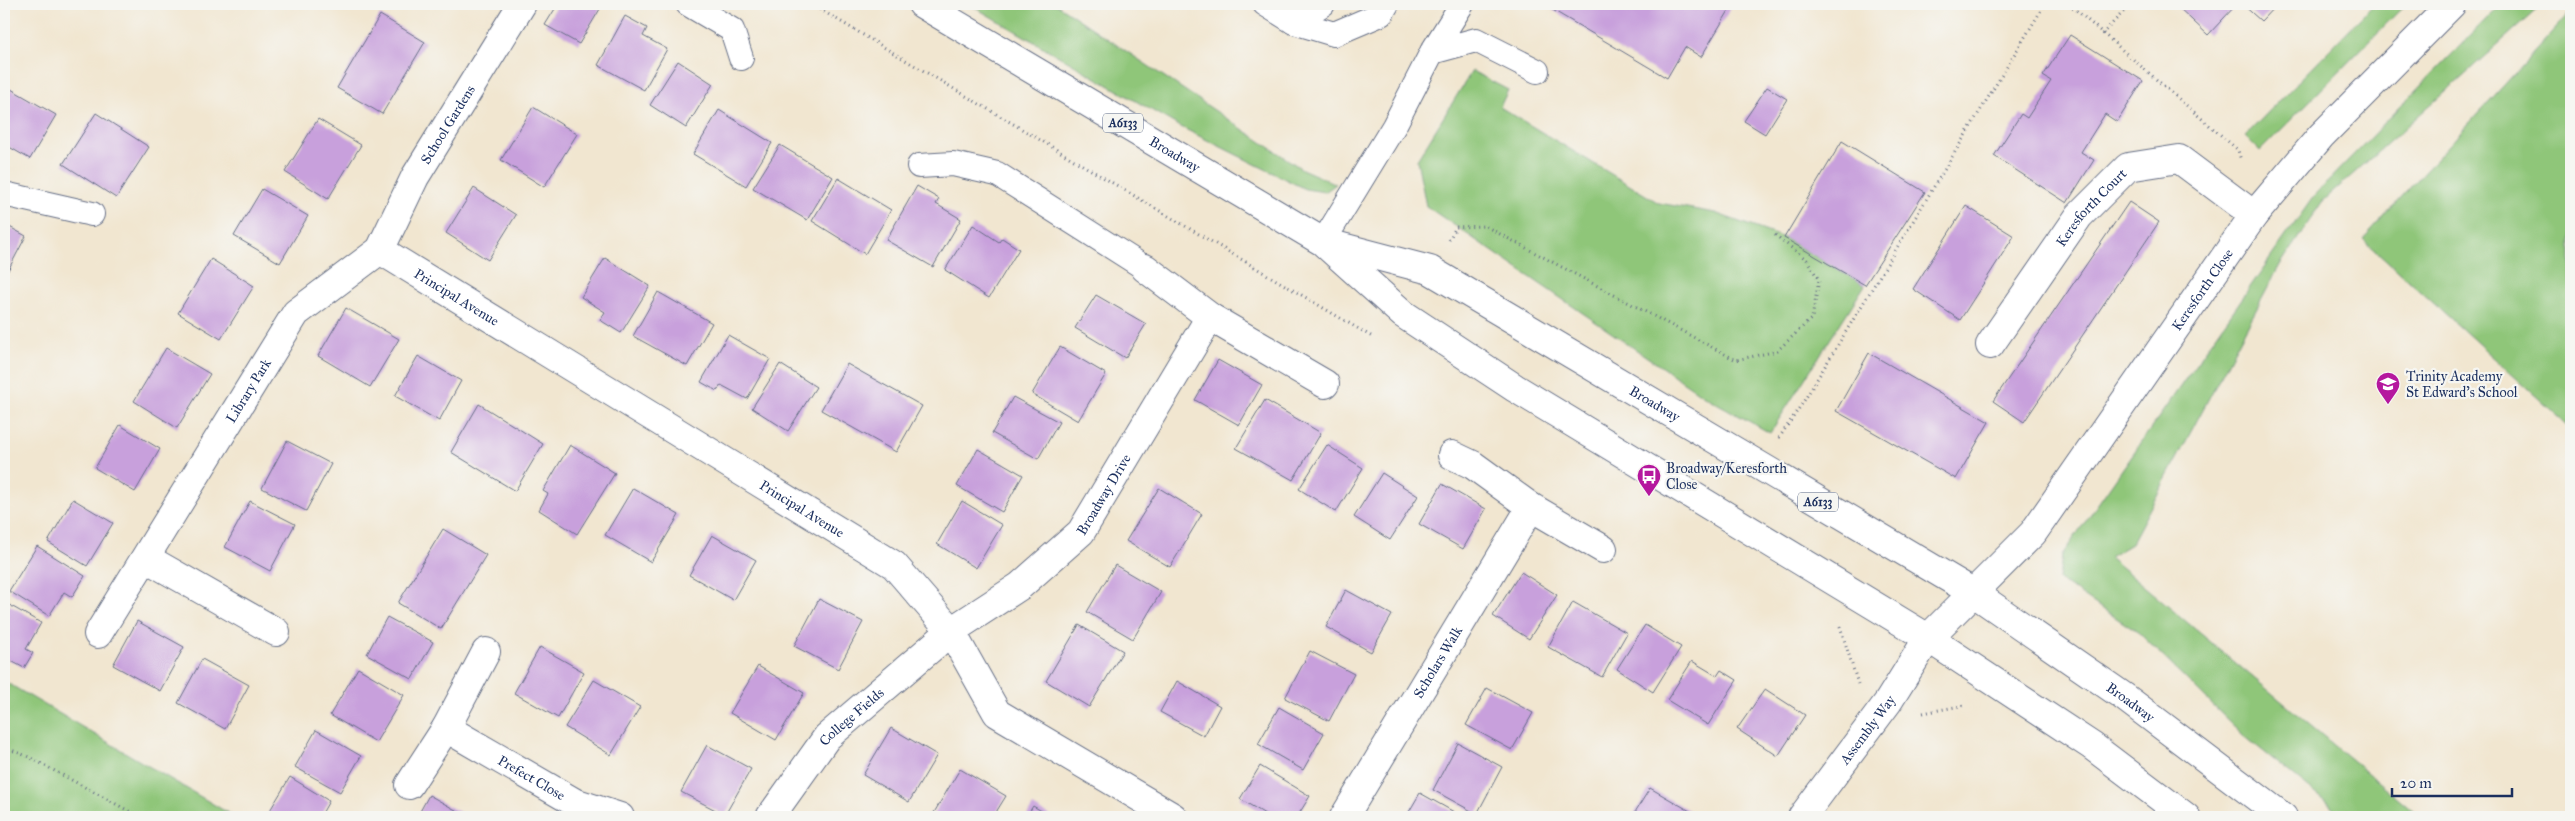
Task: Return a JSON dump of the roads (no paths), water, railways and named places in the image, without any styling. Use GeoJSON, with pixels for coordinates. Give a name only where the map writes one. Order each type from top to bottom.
{"type":"FeatureCollection","features":[{"type":"Feature","properties":{"kind":"main road","name":"School Gardens"},"geometry":{"type":"LineString","coordinates":[[380,250],[415,177],[522,4]]}},
{"type":"Feature","properties":{"kind":"main road","name":"Broadway"},"geometry":{"type":"LineString","coordinates":[[922,4],[1323,242],[1403,314],[1515,388],[1928,638],[2092,746],[2186,817]]}},
{"type":"Feature","properties":{"kind":"main road","name":"Keresforth Close"},"geometry":{"type":"LineString","coordinates":[[1974,593],[2033,534],[2254,215],[2321,136],[2452,4]]}},
{"type":"Feature","properties":{"kind":"main road","name":"Keresforth Court"},"geometry":{"type":"LineString","coordinates":[[1990,345],[2079,216],[2128,166],[2179,158],[2254,215]]}},
{"type":"Feature","properties":{"kind":"main road","name":"Broadway"},"geometry":{"type":"LineString","coordinates":[[1323,242],[1430,270],[1974,593],[2123,696],[2283,817]]}},
{"type":"Feature","properties":{"kind":"main road","name":"Library Park"},"geometry":{"type":"LineString","coordinates":[[98,634],[296,313],[380,250]]}},
{"type":"Feature","properties":{"kind":"main road","name":"Principal Avenue"},"geometry":{"type":"LineString","coordinates":[[380,250],[894,565],[951,631],[997,713],[1173,817]]}},
{"type":"Feature","properties":{"kind":"main road"},"geometry":{"type":"LineString","coordinates":[[1145,268],[1210,317],[1325,384]]}},
{"type":"Feature","properties":{"kind":"main road","name":"Broadway Drive"},"geometry":{"type":"LineString","coordinates":[[951,631],[1020,586],[1081,532],[1210,317]]}},
{"type":"Feature","properties":{"kind":"main road"},"geometry":{"type":"LineString","coordinates":[[1452,455],[1473,465],[1531,507],[1603,549]]}},
{"type":"Feature","properties":{"kind":"main road","name":"Scholars Walk"},"geometry":{"type":"LineString","coordinates":[[1344,817],[1531,507]]}},
{"type":"Feature","properties":{"kind":"main road"},"geometry":{"type":"LineString","coordinates":[[146,558],[276,632]]}},
{"type":"Feature","properties":{"kind":"main road"},"geometry":{"type":"LineString","coordinates":[[1928,638],[1974,593]]}},
{"type":"Feature","properties":{"kind":"main road","name":"College Fields"},"geometry":{"type":"LineString","coordinates":[[770,817],[828,737],[951,631]]}},
{"type":"Feature","properties":{"kind":"main road","name":"Assembly Way"},"geometry":{"type":"LineString","coordinates":[[1802,817],[1888,702],[1928,638]]}},
{"type":"Feature","properties":{"kind":"main road"},"geometry":{"type":"LineString","coordinates":[[409,785],[446,728],[486,652]]}},
{"type":"Feature","properties":{"kind":"main road","name":"Prefect Close"},"geometry":{"type":"LineString","coordinates":[[446,728],[574,802],[620,817]]}},
{"type":"Feature","properties":{"kind":"lane"},"geometry":{"type":"LineString","coordinates":[[688,4],[732,30],[741,58]]}},
{"type":"Feature","properties":{"kind":"lane"},"geometry":{"type":"LineString","coordinates":[[1265,4],[1294,22],[1334,34],[1381,14],[1387,4]]}},
{"type":"Feature","properties":{"kind":"lane"},"geometry":{"type":"LineString","coordinates":[[1294,22],[1323,4]]}},
{"type":"Feature","properties":{"kind":"lane"},"geometry":{"type":"LineString","coordinates":[[1323,242],[1394,126],[1432,52],[1462,4]]}},
{"type":"Feature","properties":{"kind":"lane"},"geometry":{"type":"LineString","coordinates":[[1432,52],[1476,40],[1536,71]]}},
{"type":"Feature","properties":{"kind":"lane"},"geometry":{"type":"LineString","coordinates":[[919,166],[954,164],[997,174],[1145,268]]}},
{"type":"Feature","properties":{"kind":"lane"},"geometry":{"type":"LineString","coordinates":[[4,194],[92,214]]}},
{"type":"Feature","properties":{"kind":"place","name":"Trinity Academy St Edward's School"},"geometry":{"type":"Point","coordinates":[2388,405]}},
{"type":"Feature","properties":{"kind":"place","name":"Broadway/Keresforth Close"},"geometry":{"type":"Point","coordinates":[1649,497]}}]}
